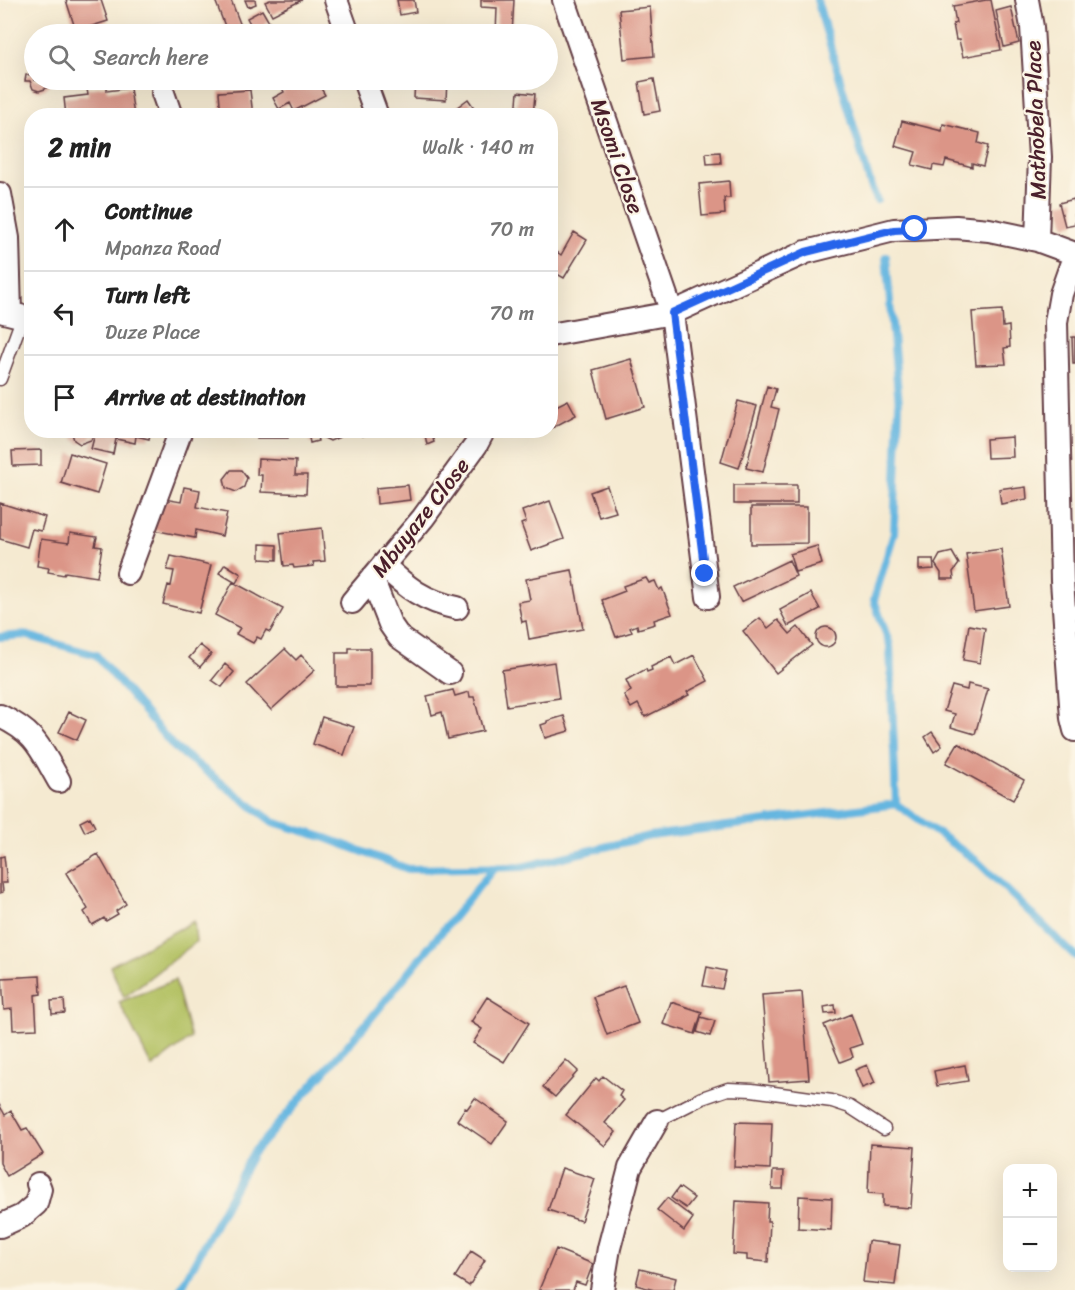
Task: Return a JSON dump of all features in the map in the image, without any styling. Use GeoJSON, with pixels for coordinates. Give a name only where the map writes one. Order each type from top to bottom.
{"type":"FeatureCollection","features":[{"type":"Feature","properties":{"kind":"street"},"geometry":{"type":"LineString","coordinates":[[336,0],[344,24]]}},
{"type":"Feature","properties":{"kind":"street","name":"Msomi Close"},"geometry":{"type":"LineString","coordinates":[[564,0],[672,313],[708,597]]}},
{"type":"Feature","properties":{"kind":"street","name":"Mathobela Place"},"geometry":{"type":"LineString","coordinates":[[1027,0],[1032,27],[1040,157],[1037,240]]}},
{"type":"Feature","properties":{"kind":"street"},"geometry":{"type":"LineString","coordinates":[[368,90],[374,108]]}},
{"type":"Feature","properties":{"kind":"street"},"geometry":{"type":"LineString","coordinates":[[163,93],[168,108]]}},
{"type":"Feature","properties":{"kind":"street"},"geometry":{"type":"LineString","coordinates":[[0,194],[8,238],[16,315]]}},
{"type":"Feature","properties":{"kind":"street"},"geometry":{"type":"LineString","coordinates":[[558,333],[672,313],[806,252],[894,230],[956,227],[989,230],[1037,240],[1075,254],[1061,294],[1056,322],[1062,581],[1072,718],[1075,730]]}},
{"type":"Feature","properties":{"kind":"street"},"geometry":{"type":"LineString","coordinates":[[128,573],[178,438]]}},
{"type":"Feature","properties":{"kind":"street","name":"Mbuyaze Close"},"geometry":{"type":"LineString","coordinates":[[352,602],[429,509],[480,438]]}},
{"type":"Feature","properties":{"kind":"street"},"geometry":{"type":"LineString","coordinates":[[378,572],[430,601],[457,608]]}},
{"type":"Feature","properties":{"kind":"street"},"geometry":{"type":"LineString","coordinates":[[378,572],[390,624],[399,637],[450,673]]}},
{"type":"Feature","properties":{"kind":"street"},"geometry":{"type":"LineString","coordinates":[[0,716],[19,725],[33,736],[59,781]]}},
{"type":"Feature","properties":{"kind":"street"},"geometry":{"type":"LineString","coordinates":[[602,1290],[609,1248],[630,1168],[657,1122]]}},
{"type":"Feature","properties":{"kind":"street"},"geometry":{"type":"LineString","coordinates":[[0,1226],[22,1216],[36,1204],[40,1189],[38,1184]]}},
{"type":"Feature","properties":{"kind":"lane"},"geometry":{"type":"LineString","coordinates":[[0,379],[16,315]]}},
{"type":"Feature","properties":{"kind":"lane"},"geometry":{"type":"LineString","coordinates":[[657,1122],[702,1098],[728,1089],[832,1101],[850,1107],[884,1129]]}},
{"type":"Feature","properties":{"kind":"green space"},"geometry":{"type":"Polygon","coordinates":[[[194,921],[196,942],[124,997],[110,966],[194,921]]]}},
{"type":"Feature","properties":{"kind":"green space"},"geometry":{"type":"Polygon","coordinates":[[[175,980],[191,1038],[152,1067],[119,1002],[175,980]]]}},
{"type":"Feature","properties":{"kind":"building"},"geometry":{"type":"Polygon","coordinates":[[[66,0],[101,0],[108,21],[98,24],[74,24],[66,0]]]}},
{"type":"Feature","properties":{"kind":"building"},"geometry":{"type":"Polygon","coordinates":[[[215,0],[231,0],[240,24],[224,24],[215,0]]]}},
{"type":"Feature","properties":{"kind":"building"},"geometry":{"type":"Polygon","coordinates":[[[245,0],[255,0],[256,4],[248,7],[245,0]]]}},
{"type":"Feature","properties":{"kind":"building"},"geometry":{"type":"Polygon","coordinates":[[[302,0],[272,15],[265,2],[302,0]]]}},
{"type":"Feature","properties":{"kind":"building"},"geometry":{"type":"Polygon","coordinates":[[[397,0],[414,0],[416,12],[400,15],[397,0]]]}},
{"type":"Feature","properties":{"kind":"building"},"geometry":{"type":"Polygon","coordinates":[[[481,0],[514,0],[513,24],[496,24],[497,8],[481,7],[481,0]]]}},
{"type":"Feature","properties":{"kind":"building"},"geometry":{"type":"Polygon","coordinates":[[[991,0],[1001,50],[963,57],[959,40],[956,40],[953,6],[991,0]]]}},
{"type":"Feature","properties":{"kind":"building"},"geometry":{"type":"Polygon","coordinates":[[[650,7],[654,56],[624,59],[619,10],[650,7]]]}},
{"type":"Feature","properties":{"kind":"building"},"geometry":{"type":"Polygon","coordinates":[[[1011,7],[1019,43],[1004,47],[996,11],[1011,7]]]}},
{"type":"Feature","properties":{"kind":"building"},"geometry":{"type":"Polygon","coordinates":[[[262,10],[269,22],[250,24],[247,18],[262,10]]]}},
{"type":"Feature","properties":{"kind":"building"},"geometry":{"type":"Polygon","coordinates":[[[654,79],[660,111],[644,114],[639,82],[654,79]]]}},
{"type":"Feature","properties":{"kind":"building"},"geometry":{"type":"Polygon","coordinates":[[[87,90],[130,90],[133,108],[65,108],[64,98],[88,95],[87,90]]]}},
{"type":"Feature","properties":{"kind":"building"},"geometry":{"type":"Polygon","coordinates":[[[250,90],[252,108],[220,108],[219,92],[250,90]]]}},
{"type":"Feature","properties":{"kind":"building"},"geometry":{"type":"Polygon","coordinates":[[[283,90],[322,90],[325,95],[300,108],[292,108],[290,103],[278,108],[273,98],[284,92],[283,90]]]}},
{"type":"Feature","properties":{"kind":"building"},"geometry":{"type":"Polygon","coordinates":[[[414,90],[446,90],[446,100],[414,98],[414,90]]]}},
{"type":"Feature","properties":{"kind":"building"},"geometry":{"type":"Polygon","coordinates":[[[518,92],[535,94],[534,108],[517,108],[518,92]]]}},
{"type":"Feature","properties":{"kind":"building"},"geometry":{"type":"Polygon","coordinates":[[[468,99],[474,108],[456,108],[468,99]]]}},
{"type":"Feature","properties":{"kind":"building"},"geometry":{"type":"Polygon","coordinates":[[[902,121],[942,131],[943,124],[980,133],[978,143],[988,146],[983,166],[972,163],[972,167],[946,160],[944,167],[933,165],[932,170],[912,165],[916,152],[895,146],[902,121]]]}},
{"type":"Feature","properties":{"kind":"building"},"geometry":{"type":"Polygon","coordinates":[[[720,152],[721,163],[707,164],[706,153],[720,152]]]}},
{"type":"Feature","properties":{"kind":"building"},"geometry":{"type":"Polygon","coordinates":[[[729,181],[730,198],[724,198],[725,214],[702,216],[699,184],[729,181]]]}},
{"type":"Feature","properties":{"kind":"building"},"geometry":{"type":"Polygon","coordinates":[[[1074,199],[1075,224],[1065,226],[1059,203],[1074,199]]]}},
{"type":"Feature","properties":{"kind":"building"},"geometry":{"type":"Polygon","coordinates":[[[574,232],[587,240],[564,278],[558,275],[558,253],[561,255],[574,232]]]}},
{"type":"Feature","properties":{"kind":"building"},"geometry":{"type":"Polygon","coordinates":[[[1002,310],[1003,327],[1009,326],[1010,347],[1004,348],[1006,364],[976,365],[972,312],[1002,310]]]}},
{"type":"Feature","properties":{"kind":"building"},"geometry":{"type":"Polygon","coordinates":[[[1072,337],[1075,337],[1075,364],[1073,364],[1072,337]]]}},
{"type":"Feature","properties":{"kind":"building"},"geometry":{"type":"Polygon","coordinates":[[[631,359],[645,407],[606,419],[593,370],[631,359]]]}},
{"type":"Feature","properties":{"kind":"building"},"geometry":{"type":"Polygon","coordinates":[[[767,386],[776,389],[771,407],[779,409],[763,472],[746,468],[767,386]]]}},
{"type":"Feature","properties":{"kind":"building"},"geometry":{"type":"Polygon","coordinates":[[[568,400],[576,415],[558,425],[558,405],[568,400]]]}},
{"type":"Feature","properties":{"kind":"building"},"geometry":{"type":"Polygon","coordinates":[[[738,401],[757,406],[739,468],[721,462],[738,401]]]}},
{"type":"Feature","properties":{"kind":"building"},"geometry":{"type":"Polygon","coordinates":[[[1012,437],[1013,457],[987,458],[986,439],[1012,437]]]}},
{"type":"Feature","properties":{"kind":"building"},"geometry":{"type":"Polygon","coordinates":[[[73,438],[92,438],[80,444],[73,438]]]}},
{"type":"Feature","properties":{"kind":"building"},"geometry":{"type":"Polygon","coordinates":[[[94,438],[136,438],[135,443],[116,439],[113,454],[91,449],[94,438]]]}},
{"type":"Feature","properties":{"kind":"building"},"geometry":{"type":"Polygon","coordinates":[[[309,438],[317,438],[318,441],[310,443],[309,438]]]}},
{"type":"Feature","properties":{"kind":"building"},"geometry":{"type":"Polygon","coordinates":[[[426,438],[433,438],[434,442],[427,445],[426,438]]]}},
{"type":"Feature","properties":{"kind":"building"},"geometry":{"type":"Polygon","coordinates":[[[41,450],[41,465],[13,466],[12,451],[41,450]]]}},
{"type":"Feature","properties":{"kind":"building"},"geometry":{"type":"Polygon","coordinates":[[[70,453],[106,464],[97,494],[61,483],[70,453]]]}},
{"type":"Feature","properties":{"kind":"building"},"geometry":{"type":"Polygon","coordinates":[[[258,459],[296,461],[295,475],[307,475],[306,494],[261,492],[262,475],[257,475],[258,459]]]}},
{"type":"Feature","properties":{"kind":"building"},"geometry":{"type":"Polygon","coordinates":[[[231,470],[241,470],[247,478],[244,487],[236,492],[226,488],[224,479],[231,470]]]}},
{"type":"Feature","properties":{"kind":"building"},"geometry":{"type":"Polygon","coordinates":[[[408,485],[410,500],[377,504],[376,488],[408,485]]]}},
{"type":"Feature","properties":{"kind":"building"},"geometry":{"type":"Polygon","coordinates":[[[734,485],[797,485],[797,504],[734,504],[734,485]]]}},
{"type":"Feature","properties":{"kind":"building"},"geometry":{"type":"Polygon","coordinates":[[[607,486],[616,512],[599,517],[590,492],[607,486]]]}},
{"type":"Feature","properties":{"kind":"building"},"geometry":{"type":"Polygon","coordinates":[[[184,487],[200,490],[197,507],[227,513],[222,536],[196,530],[195,538],[153,530],[159,498],[181,502],[184,487]]]}},
{"type":"Feature","properties":{"kind":"building"},"geometry":{"type":"Polygon","coordinates":[[[1012,487],[1012,489],[1026,487],[1027,499],[1001,504],[999,489],[1012,487]]]}},
{"type":"Feature","properties":{"kind":"building"},"geometry":{"type":"Polygon","coordinates":[[[550,501],[564,539],[531,551],[521,524],[526,522],[522,511],[550,501]]]}},
{"type":"Feature","properties":{"kind":"building"},"geometry":{"type":"Polygon","coordinates":[[[0,503],[45,517],[41,531],[32,529],[27,547],[0,539],[0,503]]]}},
{"type":"Feature","properties":{"kind":"building"},"geometry":{"type":"Polygon","coordinates":[[[751,507],[807,507],[807,543],[751,544],[751,507]]]}},
{"type":"Feature","properties":{"kind":"building"},"geometry":{"type":"Polygon","coordinates":[[[322,528],[325,561],[313,562],[314,566],[294,568],[293,565],[284,566],[280,533],[322,528]]]}},
{"type":"Feature","properties":{"kind":"building"},"geometry":{"type":"Polygon","coordinates":[[[70,533],[97,537],[95,546],[102,547],[97,577],[65,572],[64,575],[48,572],[49,568],[37,566],[41,539],[69,543],[70,533]]]}},
{"type":"Feature","properties":{"kind":"building"},"geometry":{"type":"Polygon","coordinates":[[[260,544],[277,545],[277,560],[260,559],[260,544]]]}},
{"type":"Feature","properties":{"kind":"building"},"geometry":{"type":"Polygon","coordinates":[[[817,546],[822,564],[795,572],[790,554],[817,546]]]}},
{"type":"Feature","properties":{"kind":"building"},"geometry":{"type":"Polygon","coordinates":[[[1001,549],[1009,606],[974,611],[966,554],[1001,549]]]}},
{"type":"Feature","properties":{"kind":"building"},"geometry":{"type":"Polygon","coordinates":[[[952,552],[959,564],[953,572],[954,579],[941,579],[941,573],[935,564],[940,555],[952,552]]]}},
{"type":"Feature","properties":{"kind":"building"},"geometry":{"type":"Polygon","coordinates":[[[171,556],[211,565],[199,613],[163,604],[168,585],[171,586],[174,571],[167,570],[171,556]]]}},
{"type":"Feature","properties":{"kind":"building"},"geometry":{"type":"Polygon","coordinates":[[[919,559],[933,559],[934,569],[919,570],[919,559]]]}},
{"type":"Feature","properties":{"kind":"building"},"geometry":{"type":"Polygon","coordinates":[[[789,560],[796,576],[741,602],[733,587],[789,560]]]}},
{"type":"Feature","properties":{"kind":"building"},"geometry":{"type":"Polygon","coordinates":[[[225,564],[241,574],[236,583],[219,573],[225,564]]]}},
{"type":"Feature","properties":{"kind":"building"},"geometry":{"type":"Polygon","coordinates":[[[572,570],[583,629],[529,639],[526,621],[522,622],[518,602],[530,600],[526,579],[572,570]]]}},
{"type":"Feature","properties":{"kind":"building"},"geometry":{"type":"Polygon","coordinates":[[[646,578],[649,583],[655,581],[659,590],[662,588],[672,614],[654,620],[655,624],[638,629],[637,625],[630,628],[632,632],[616,637],[602,600],[625,591],[623,586],[646,578]]]}},
{"type":"Feature","properties":{"kind":"building"},"geometry":{"type":"Polygon","coordinates":[[[233,582],[283,609],[270,632],[266,630],[261,639],[257,637],[253,643],[236,634],[240,628],[215,615],[233,582]]]}},
{"type":"Feature","properties":{"kind":"building"},"geometry":{"type":"Polygon","coordinates":[[[811,593],[820,609],[788,626],[780,610],[811,593]]]}},
{"type":"Feature","properties":{"kind":"building"},"geometry":{"type":"Polygon","coordinates":[[[760,618],[768,628],[778,620],[790,634],[798,627],[812,645],[776,673],[743,631],[760,618]]]}},
{"type":"Feature","properties":{"kind":"building"},"geometry":{"type":"Polygon","coordinates":[[[969,625],[985,628],[980,663],[963,660],[969,625]]]}},
{"type":"Feature","properties":{"kind":"building"},"geometry":{"type":"Polygon","coordinates":[[[826,627],[833,630],[836,637],[833,644],[826,647],[819,644],[816,637],[819,630],[826,627]]]}},
{"type":"Feature","properties":{"kind":"building"},"geometry":{"type":"Polygon","coordinates":[[[200,645],[211,654],[200,667],[189,658],[200,645]]]}},
{"type":"Feature","properties":{"kind":"building"},"geometry":{"type":"Polygon","coordinates":[[[349,648],[370,648],[370,686],[336,686],[336,653],[349,653],[349,648]]]}},
{"type":"Feature","properties":{"kind":"building"},"geometry":{"type":"Polygon","coordinates":[[[285,649],[296,660],[301,655],[315,670],[271,710],[247,684],[285,649]]]}},
{"type":"Feature","properties":{"kind":"building"},"geometry":{"type":"Polygon","coordinates":[[[694,655],[708,681],[687,692],[689,695],[645,717],[638,704],[631,708],[624,695],[631,691],[626,680],[646,669],[647,672],[652,670],[651,667],[671,657],[675,665],[694,655]]]}},
{"type":"Feature","properties":{"kind":"building"},"geometry":{"type":"Polygon","coordinates":[[[554,662],[559,698],[507,706],[502,670],[554,662]]]}},
{"type":"Feature","properties":{"kind":"building"},"geometry":{"type":"Polygon","coordinates":[[[225,664],[234,672],[222,687],[212,680],[225,664]]]}},
{"type":"Feature","properties":{"kind":"building"},"geometry":{"type":"Polygon","coordinates":[[[968,684],[988,689],[975,734],[951,727],[955,714],[944,711],[952,686],[967,690],[968,684]]]}},
{"type":"Feature","properties":{"kind":"building"},"geometry":{"type":"Polygon","coordinates":[[[453,690],[455,696],[469,692],[470,697],[474,697],[483,731],[448,739],[442,712],[432,715],[427,696],[453,690]]]}},
{"type":"Feature","properties":{"kind":"building"},"geometry":{"type":"Polygon","coordinates":[[[69,712],[86,720],[77,740],[59,732],[69,712]]]}},
{"type":"Feature","properties":{"kind":"building"},"geometry":{"type":"Polygon","coordinates":[[[564,716],[569,731],[545,738],[541,725],[564,716]]]}},
{"type":"Feature","properties":{"kind":"building"},"geometry":{"type":"Polygon","coordinates":[[[322,717],[354,727],[344,755],[313,744],[322,717]]]}},
{"type":"Feature","properties":{"kind":"building"},"geometry":{"type":"Polygon","coordinates":[[[932,732],[942,746],[934,752],[925,737],[932,732]]]}},
{"type":"Feature","properties":{"kind":"building"},"geometry":{"type":"Polygon","coordinates":[[[958,743],[1024,780],[1013,800],[946,763],[958,743]]]}},
{"type":"Feature","properties":{"kind":"building"},"geometry":{"type":"Polygon","coordinates":[[[90,817],[95,827],[85,832],[80,822],[90,817]]]}},
{"type":"Feature","properties":{"kind":"building"},"geometry":{"type":"Polygon","coordinates":[[[98,854],[126,904],[116,911],[118,914],[92,925],[84,912],[88,909],[66,873],[98,854]]]}},
{"type":"Feature","properties":{"kind":"building"},"geometry":{"type":"Polygon","coordinates":[[[4,856],[7,883],[2,883],[3,892],[0,893],[0,857],[4,856]]]}},
{"type":"Feature","properties":{"kind":"building"},"geometry":{"type":"Polygon","coordinates":[[[707,967],[726,971],[722,989],[703,986],[707,967]]]}},
{"type":"Feature","properties":{"kind":"building"},"geometry":{"type":"Polygon","coordinates":[[[40,976],[41,994],[35,995],[37,1029],[13,1030],[12,1009],[4,1010],[2,978],[40,976]]]}},
{"type":"Feature","properties":{"kind":"building"},"geometry":{"type":"Polygon","coordinates":[[[624,986],[638,1023],[607,1035],[593,997],[624,986]]]}},
{"type":"Feature","properties":{"kind":"building"},"geometry":{"type":"Polygon","coordinates":[[[802,992],[809,1079],[769,1082],[762,995],[802,992]]]}},
{"type":"Feature","properties":{"kind":"building"},"geometry":{"type":"Polygon","coordinates":[[[487,997],[529,1023],[504,1062],[473,1043],[482,1029],[471,1022],[487,997]]]}},
{"type":"Feature","properties":{"kind":"building"},"geometry":{"type":"Polygon","coordinates":[[[64,1000],[65,1013],[52,1014],[51,1001],[64,1000]]]}},
{"type":"Feature","properties":{"kind":"building"},"geometry":{"type":"Polygon","coordinates":[[[671,1002],[702,1012],[695,1034],[663,1024],[671,1002]]]}},
{"type":"Feature","properties":{"kind":"building"},"geometry":{"type":"Polygon","coordinates":[[[835,1005],[836,1013],[825,1014],[824,1007],[835,1005]]]}},
{"type":"Feature","properties":{"kind":"building"},"geometry":{"type":"Polygon","coordinates":[[[851,1014],[862,1044],[850,1048],[853,1057],[840,1062],[824,1025],[851,1014]]]}},
{"type":"Feature","properties":{"kind":"building"},"geometry":{"type":"Polygon","coordinates":[[[701,1017],[715,1021],[710,1036],[697,1032],[701,1017]]]}},
{"type":"Feature","properties":{"kind":"building"},"geometry":{"type":"Polygon","coordinates":[[[566,1060],[578,1071],[555,1097],[543,1087],[566,1060]]]}},
{"type":"Feature","properties":{"kind":"building"},"geometry":{"type":"Polygon","coordinates":[[[867,1065],[875,1083],[862,1088],[855,1070],[867,1065]]]}},
{"type":"Feature","properties":{"kind":"building"},"geometry":{"type":"Polygon","coordinates":[[[965,1065],[968,1081],[937,1086],[934,1071],[965,1065]]]}},
{"type":"Feature","properties":{"kind":"building"},"geometry":{"type":"Polygon","coordinates":[[[603,1076],[622,1091],[619,1096],[624,1100],[605,1123],[616,1132],[605,1146],[566,1115],[596,1078],[599,1081],[603,1076]]]}},
{"type":"Feature","properties":{"kind":"building"},"geometry":{"type":"Polygon","coordinates":[[[475,1098],[508,1121],[492,1144],[457,1120],[475,1098]]]}},
{"type":"Feature","properties":{"kind":"building"},"geometry":{"type":"Polygon","coordinates":[[[0,1106],[5,1115],[11,1111],[22,1130],[27,1128],[43,1154],[7,1176],[0,1163],[0,1106]]]}},
{"type":"Feature","properties":{"kind":"building"},"geometry":{"type":"Polygon","coordinates":[[[736,1122],[772,1123],[770,1169],[734,1167],[736,1122]]]}},
{"type":"Feature","properties":{"kind":"building"},"geometry":{"type":"Polygon","coordinates":[[[870,1144],[915,1147],[911,1208],[883,1206],[883,1194],[868,1193],[870,1144]]]}},
{"type":"Feature","properties":{"kind":"building"},"geometry":{"type":"Polygon","coordinates":[[[562,1168],[595,1179],[581,1221],[548,1210],[562,1168]]]}},
{"type":"Feature","properties":{"kind":"building"},"geometry":{"type":"Polygon","coordinates":[[[773,1171],[784,1171],[783,1189],[772,1189],[773,1171]]]}},
{"type":"Feature","properties":{"kind":"building"},"geometry":{"type":"Polygon","coordinates":[[[679,1187],[694,1198],[686,1208],[671,1198],[679,1187]]]}},
{"type":"Feature","properties":{"kind":"building"},"geometry":{"type":"Polygon","coordinates":[[[799,1196],[832,1198],[831,1230],[798,1228],[799,1196]]]}},
{"type":"Feature","properties":{"kind":"building"},"geometry":{"type":"Polygon","coordinates":[[[667,1198],[693,1218],[684,1231],[657,1210],[667,1198]]]}},
{"type":"Feature","properties":{"kind":"building"},"geometry":{"type":"Polygon","coordinates":[[[736,1201],[768,1203],[767,1221],[770,1221],[768,1262],[747,1260],[747,1255],[733,1254],[736,1201]]]}},
{"type":"Feature","properties":{"kind":"building"},"geometry":{"type":"Polygon","coordinates":[[[868,1241],[900,1245],[895,1285],[863,1282],[868,1241]]]}},
{"type":"Feature","properties":{"kind":"building"},"geometry":{"type":"Polygon","coordinates":[[[556,1249],[593,1264],[585,1285],[576,1282],[573,1290],[539,1290],[556,1249]]]}},
{"type":"Feature","properties":{"kind":"building"},"geometry":{"type":"Polygon","coordinates":[[[471,1251],[485,1260],[469,1286],[455,1277],[471,1251]]]}},
{"type":"Feature","properties":{"kind":"building"},"geometry":{"type":"Polygon","coordinates":[[[640,1269],[676,1278],[673,1290],[654,1290],[636,1285],[640,1269]]]}},
{"type":"Feature","properties":{"kind":"waterway"},"geometry":{"type":"LineString","coordinates":[[817,0],[877,200]]}},
{"type":"Feature","properties":{"kind":"waterway"},"geometry":{"type":"LineString","coordinates":[[886,257],[899,404],[894,533],[874,600],[890,645],[896,804]]}},
{"type":"Feature","properties":{"kind":"waterway"},"geometry":{"type":"LineString","coordinates":[[0,637],[25,635],[96,655],[174,747],[273,822],[326,838],[408,869],[522,867],[650,836],[896,804],[977,861],[1075,956]]}},
{"type":"Feature","properties":{"kind":"waterway"},"geometry":{"type":"LineString","coordinates":[[180,1290],[253,1153],[367,1023],[494,868]]}},
{"type":"Feature","properties":{"kind":"route"},"geometry":{"type":"LineString","coordinates":[[705,574],[672,313],[806,252],[894,230],[915,229]]}}]}
